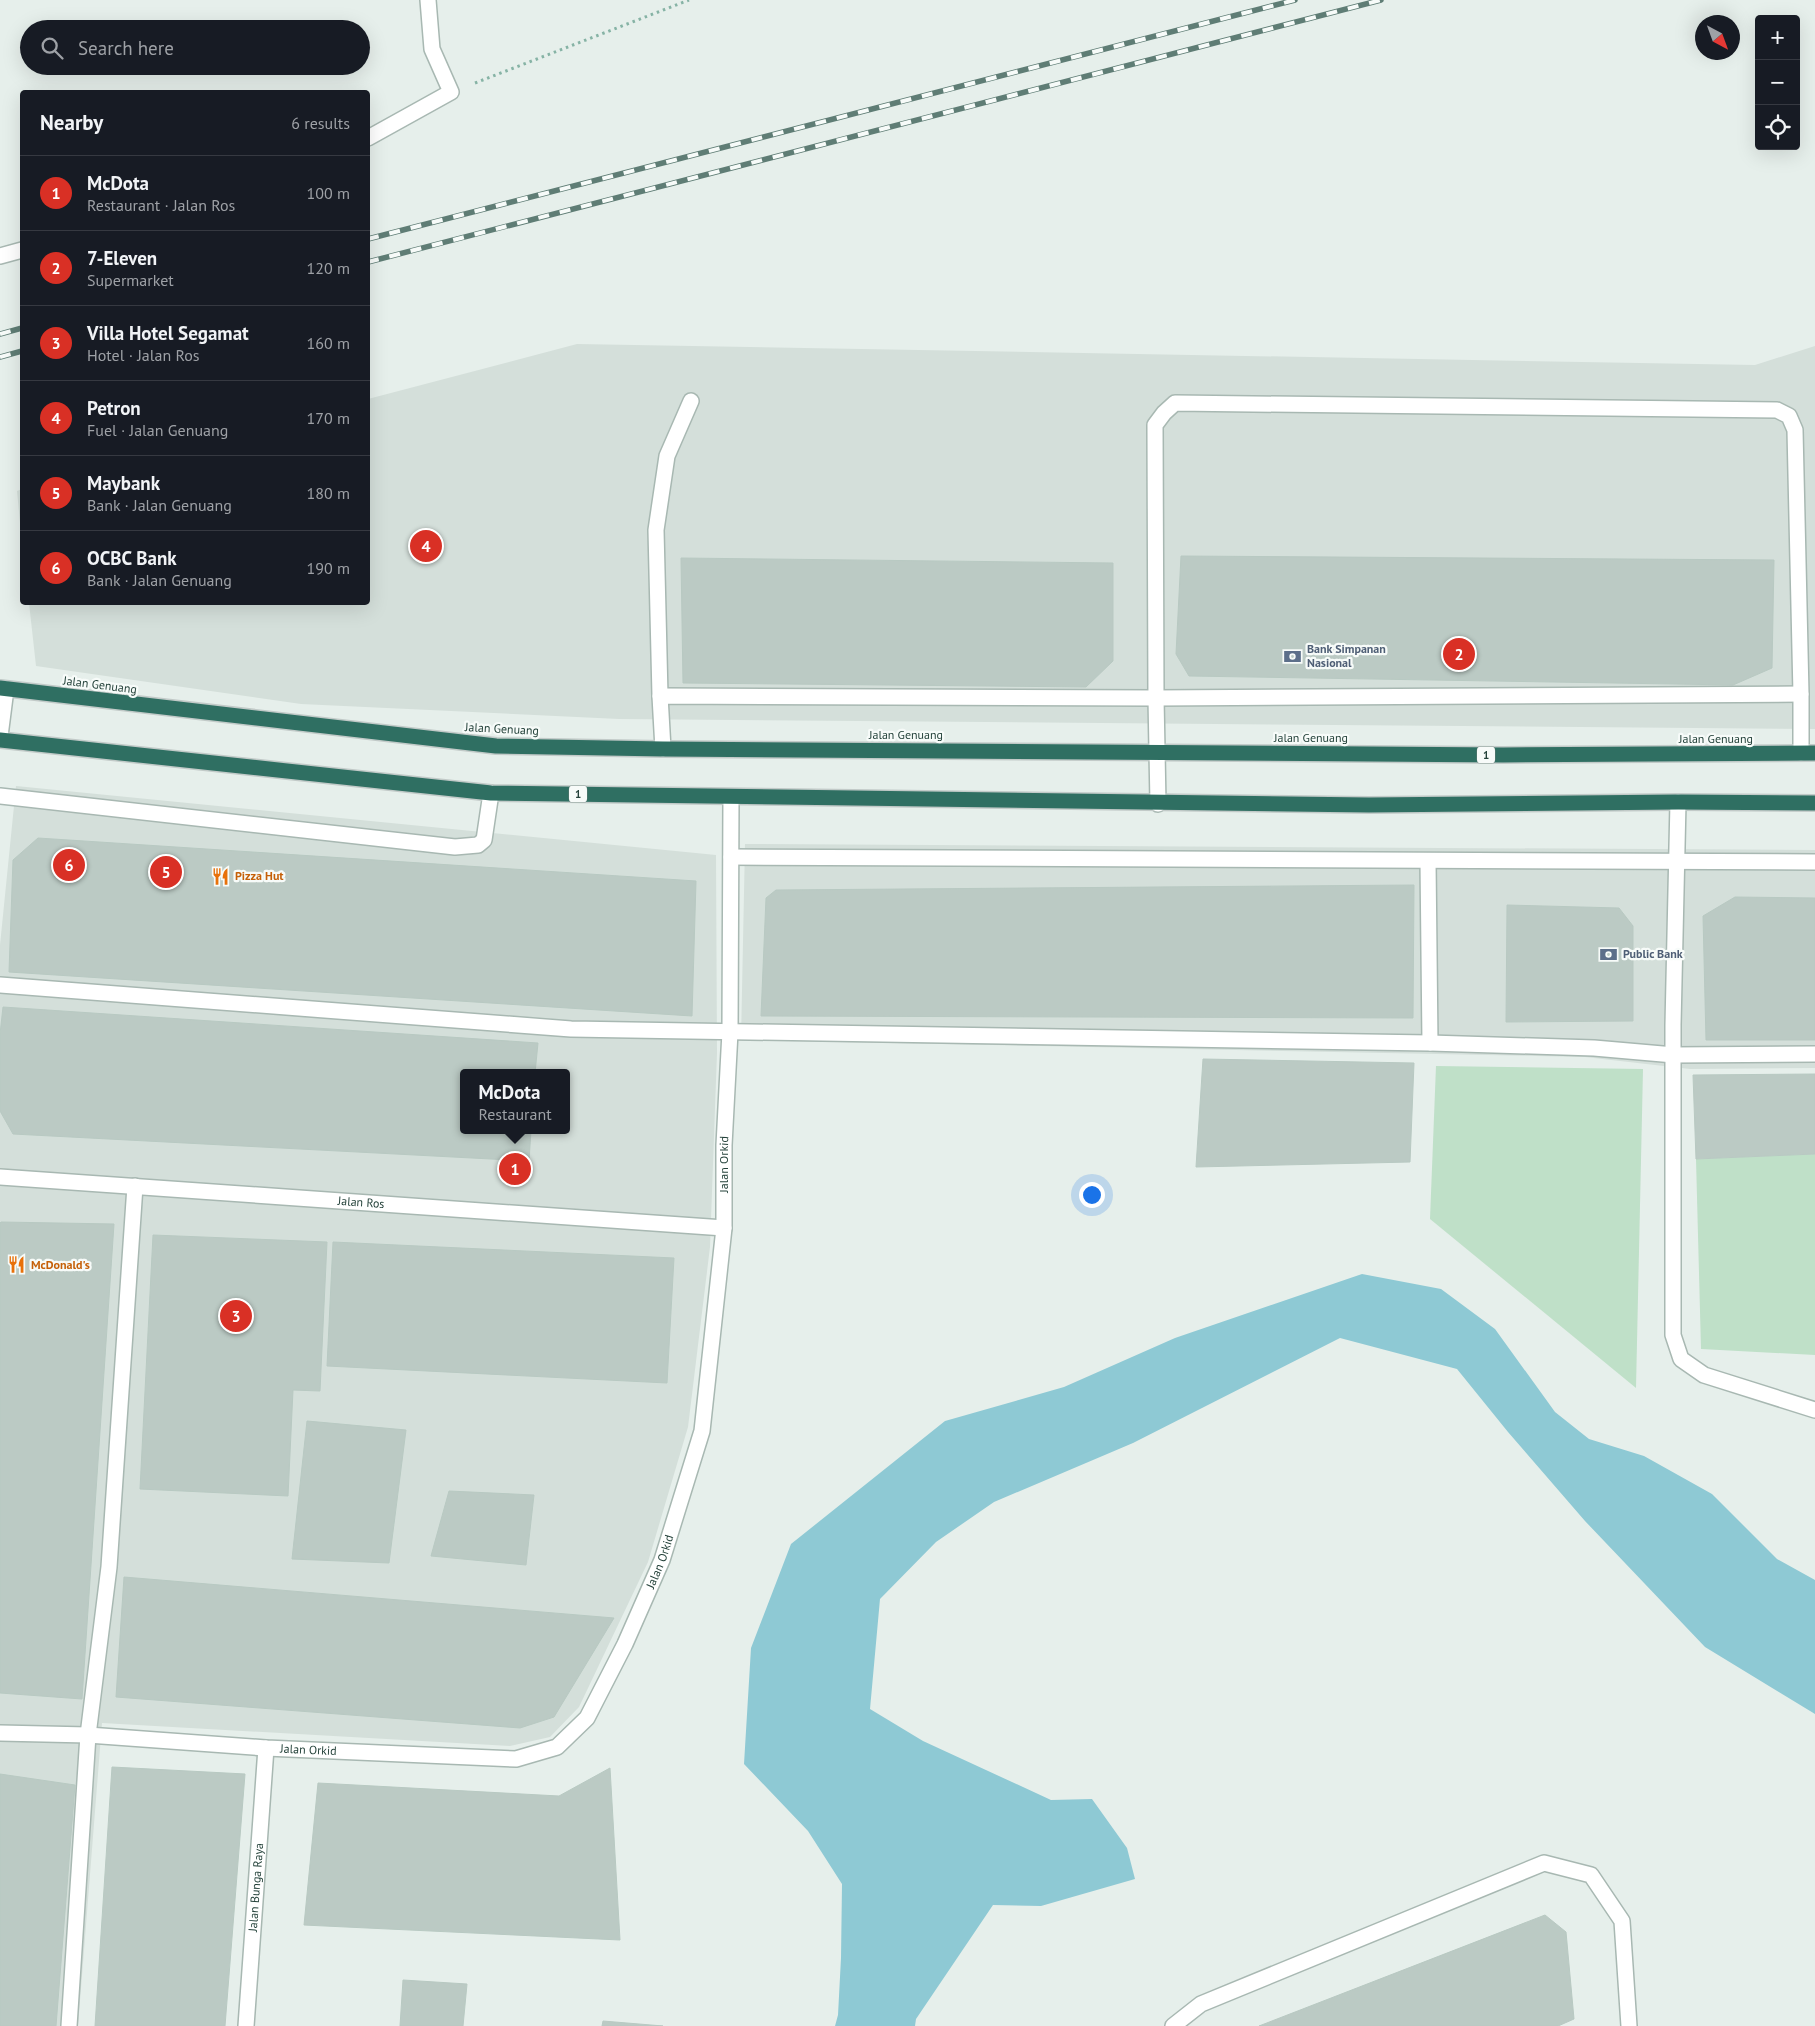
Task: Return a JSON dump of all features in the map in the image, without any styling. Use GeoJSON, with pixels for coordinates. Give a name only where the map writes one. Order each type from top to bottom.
{"type":"FeatureCollection","features":[{"type":"Feature","properties":{"kind":"highway","name":"Jalan Genuang"},"geometry":{"type":"LineString","coordinates":[[3,689],[496,746],[1493,755],[1808,753]]}},
{"type":"Feature","properties":{"kind":"highway","name":"1"},"geometry":{"type":"LineString","coordinates":[[0,740],[491,793],[1370,806],[1678,802],[1815,803]]}},
{"type":"Feature","properties":{"kind":"street"},"geometry":{"type":"LineString","coordinates":[[370,137],[451,92],[432,49],[428,0]]}},
{"type":"Feature","properties":{"kind":"street"},"geometry":{"type":"LineString","coordinates":[[0,256],[20,251]]}},
{"type":"Feature","properties":{"kind":"street"},"geometry":{"type":"LineString","coordinates":[[663,749],[656,530],[667,456],[691,401]]}},
{"type":"Feature","properties":{"kind":"street"},"geometry":{"type":"LineString","coordinates":[[1158,804],[1154,425],[1175,403],[1777,410],[1789,416],[1795,430],[1801,694],[1808,753]]}},
{"type":"Feature","properties":{"kind":"street"},"geometry":{"type":"LineString","coordinates":[[0,736],[3,689]]}},
{"type":"Feature","properties":{"kind":"street"},"geometry":{"type":"LineString","coordinates":[[660,696],[1156,698],[1801,694]]}},
{"type":"Feature","properties":{"kind":"street"},"geometry":{"type":"LineString","coordinates":[[0,796],[455,847],[478,845],[484,840],[491,793]]}},
{"type":"Feature","properties":{"kind":"street","name":"Jalan Orkid"},"geometry":{"type":"LineString","coordinates":[[0,1733],[88,1735],[266,1748],[516,1759],[557,1747],[587,1718],[625,1644],[662,1560],[702,1431],[724,1228],[724,1145],[730,1032],[731,797]]}},
{"type":"Feature","properties":{"kind":"street"},"geometry":{"type":"LineString","coordinates":[[1678,802],[1674,1054],[1673,1335],[1681,1359],[1704,1375],[1815,1410]]}},
{"type":"Feature","properties":{"kind":"street"},"geometry":{"type":"LineString","coordinates":[[731,857],[1815,862]]}},
{"type":"Feature","properties":{"kind":"street"},"geometry":{"type":"LineString","coordinates":[[1428,861],[1430,1043]]}},
{"type":"Feature","properties":{"kind":"street"},"geometry":{"type":"LineString","coordinates":[[0,985],[571,1029],[1430,1043],[1594,1048],[1674,1054],[1815,1054]]}},
{"type":"Feature","properties":{"kind":"street","name":"Jalan Ros"},"geometry":{"type":"LineString","coordinates":[[0,1177],[724,1228]]}},
{"type":"Feature","properties":{"kind":"street"},"geometry":{"type":"LineString","coordinates":[[69,2026],[88,1735],[108,1567],[134,1186]]}},
{"type":"Feature","properties":{"kind":"street","name":"Jalan Bunga Raya"},"geometry":{"type":"LineString","coordinates":[[246,2026],[266,1748]]}},
{"type":"Feature","properties":{"kind":"street"},"geometry":{"type":"LineString","coordinates":[[1173,2026],[1201,2004],[1544,1863],[1591,1875],[1622,1920],[1629,2026]]}},
{"type":"Feature","properties":{"kind":"path"},"geometry":{"type":"LineString","coordinates":[[451,92],[690,0]]}},
{"type":"Feature","properties":{"kind":"shaded area"},"geometry":{"type":"Polygon","coordinates":[[[577,344],[1755,365],[1815,346],[1815,729],[619,719],[301,704],[36,666],[29,605],[370,605],[370,398],[577,344]]]}},
{"type":"Feature","properties":{"kind":"shaded area"},"geometry":{"type":"Polygon","coordinates":[[[20,490],[20,523],[17,491],[20,490]]]}},
{"type":"Feature","properties":{"kind":"shaded area"},"geometry":{"type":"Polygon","coordinates":[[[16,786],[716,855],[717,1053],[710,1247],[688,1427],[648,1562],[579,1707],[550,1737],[510,1746],[102,1723],[78,2026],[0,2026],[0,945],[16,786]]]}},
{"type":"Feature","properties":{"kind":"shaded area"},"geometry":{"type":"Polygon","coordinates":[[[745,844],[1815,850],[1815,1068],[1690,1069],[1585,1057],[741,1040],[745,844]]]}},
{"type":"Feature","properties":{"kind":"green space"},"geometry":{"type":"Polygon","coordinates":[[[1436,1066],[1643,1069],[1636,1388],[1430,1219],[1436,1066]]]}},
{"type":"Feature","properties":{"kind":"green space"},"geometry":{"type":"Polygon","coordinates":[[[1815,1154],[1815,1355],[1701,1349],[1696,1159],[1815,1154]]]}},
{"type":"Feature","properties":{"kind":"water"},"geometry":{"type":"Polygon","coordinates":[[[1362,1274],[1441,1289],[1495,1329],[1555,1412],[1589,1439],[1644,1456],[1712,1494],[1777,1559],[1815,1580],[1815,1714],[1705,1647],[1585,1521],[1508,1432],[1457,1369],[1340,1338],[1133,1443],[994,1502],[936,1542],[880,1599],[870,1709],[923,1741],[1051,1800],[1092,1799],[1127,1848],[1135,1879],[1041,1906],[993,1905],[916,2019],[915,2026],[835,2026],[838,2015],[841,1958],[842,1884],[808,1831],[744,1764],[751,1648],[791,1544],[945,1421],[1064,1387],[1175,1338],[1362,1274]]]}},
{"type":"Feature","properties":{"kind":"building"},"geometry":{"type":"Polygon","coordinates":[[[1181,556],[1774,560],[1772,668],[1733,685],[1189,676],[1176,654],[1181,556]]]}},
{"type":"Feature","properties":{"kind":"building"},"geometry":{"type":"Polygon","coordinates":[[[681,558],[1113,563],[1113,661],[1086,687],[683,683],[681,558]]]}},
{"type":"Feature","properties":{"kind":"building"},"geometry":{"type":"Polygon","coordinates":[[[38,838],[696,881],[692,1016],[9,972],[13,860],[38,838]]]}},
{"type":"Feature","properties":{"kind":"building"},"geometry":{"type":"Polygon","coordinates":[[[1414,885],[1413,1018],[761,1016],[766,898],[776,890],[1414,885]]]}},
{"type":"Feature","properties":{"kind":"building"},"geometry":{"type":"Polygon","coordinates":[[[1735,897],[1815,898],[1815,1040],[1706,1040],[1703,916],[1735,897]]]}},
{"type":"Feature","properties":{"kind":"building"},"geometry":{"type":"Polygon","coordinates":[[[1507,905],[1619,908],[1633,926],[1633,1021],[1506,1022],[1507,905]]]}},
{"type":"Feature","properties":{"kind":"building"},"geometry":{"type":"Polygon","coordinates":[[[3,1007],[538,1043],[535,1069],[460,1069],[460,1134],[531,1134],[529,1161],[13,1134],[0,1111],[0,1034],[3,1007]]]}},
{"type":"Feature","properties":{"kind":"building"},"geometry":{"type":"Polygon","coordinates":[[[1203,1059],[1414,1063],[1410,1162],[1196,1167],[1203,1059]]]}},
{"type":"Feature","properties":{"kind":"building"},"geometry":{"type":"Polygon","coordinates":[[[1815,1074],[1815,1154],[1696,1159],[1693,1075],[1815,1074]]]}},
{"type":"Feature","properties":{"kind":"building"},"geometry":{"type":"Polygon","coordinates":[[[1,1222],[114,1224],[82,1699],[0,1693],[1,1222]]]}},
{"type":"Feature","properties":{"kind":"building"},"geometry":{"type":"Polygon","coordinates":[[[153,1235],[327,1242],[320,1391],[293,1390],[288,1496],[140,1489],[153,1235]]]}},
{"type":"Feature","properties":{"kind":"building"},"geometry":{"type":"Polygon","coordinates":[[[333,1242],[674,1258],[667,1383],[327,1366],[333,1242]]]}},
{"type":"Feature","properties":{"kind":"building"},"geometry":{"type":"Polygon","coordinates":[[[307,1421],[406,1430],[389,1563],[292,1559],[307,1421]]]}},
{"type":"Feature","properties":{"kind":"building"},"geometry":{"type":"Polygon","coordinates":[[[449,1491],[534,1495],[526,1565],[431,1556],[449,1491]]]}},
{"type":"Feature","properties":{"kind":"building"},"geometry":{"type":"Polygon","coordinates":[[[124,1577],[614,1618],[554,1717],[520,1728],[116,1697],[124,1577]]]}},
{"type":"Feature","properties":{"kind":"building"},"geometry":{"type":"Polygon","coordinates":[[[112,1767],[245,1774],[225,2026],[95,2026],[112,1767]]]}},
{"type":"Feature","properties":{"kind":"building"},"geometry":{"type":"Polygon","coordinates":[[[610,1768],[620,1940],[304,1925],[318,1783],[559,1796],[610,1768]]]}},
{"type":"Feature","properties":{"kind":"building"},"geometry":{"type":"Polygon","coordinates":[[[0,1774],[75,1785],[56,2026],[0,2026],[0,1774]]]}},
{"type":"Feature","properties":{"kind":"building"},"geometry":{"type":"Polygon","coordinates":[[[1545,1915],[1566,1932],[1574,2019],[1558,2026],[1259,2026],[1545,1915]]]}},
{"type":"Feature","properties":{"kind":"building"},"geometry":{"type":"Polygon","coordinates":[[[403,1980],[467,1984],[463,2026],[400,2026],[403,1980]]]}},
{"type":"Feature","properties":{"kind":"building"},"geometry":{"type":"Polygon","coordinates":[[[603,2021],[663,2026],[602,2026],[603,2021]]]}},
{"type":"Feature","properties":{"kind":"railway"},"geometry":{"type":"LineString","coordinates":[[370,238],[1295,0]]}},
{"type":"Feature","properties":{"kind":"railway"},"geometry":{"type":"LineString","coordinates":[[370,261],[1381,0]]}},
{"type":"Feature","properties":{"kind":"railway"},"geometry":{"type":"LineString","coordinates":[[0,334],[20,329]]}},
{"type":"Feature","properties":{"kind":"railway"},"geometry":{"type":"LineString","coordinates":[[0,357],[20,352]]}},
{"type":"Feature","properties":{"kind":"place","name":"Petron"},"geometry":{"type":"Point","coordinates":[426,546]}},
{"type":"Feature","properties":{"kind":"place","name":"7-Eleven"},"geometry":{"type":"Point","coordinates":[1459,654]}},
{"type":"Feature","properties":{"kind":"place","name":"Bank Simpanan Nasional"},"geometry":{"type":"Point","coordinates":[1293,656]}},
{"type":"Feature","properties":{"kind":"place","name":"OCBC Bank"},"geometry":{"type":"Point","coordinates":[69,865]}},
{"type":"Feature","properties":{"kind":"place","name":"Maybank"},"geometry":{"type":"Point","coordinates":[166,872]}},
{"type":"Feature","properties":{"kind":"place","name":"Pizza Hut"},"geometry":{"type":"Point","coordinates":[221,876]}},
{"type":"Feature","properties":{"kind":"place","name":"Public Bank"},"geometry":{"type":"Point","coordinates":[1609,954]}},
{"type":"Feature","properties":{"kind":"place","name":"McDota"},"geometry":{"type":"Point","coordinates":[515,1169]}},
{"type":"Feature","properties":{"kind":"place","name":"McDonald's"},"geometry":{"type":"Point","coordinates":[17,1265]}},
{"type":"Feature","properties":{"kind":"place","name":"Villa Hotel Segamat"},"geometry":{"type":"Point","coordinates":[236,1316]}}]}
